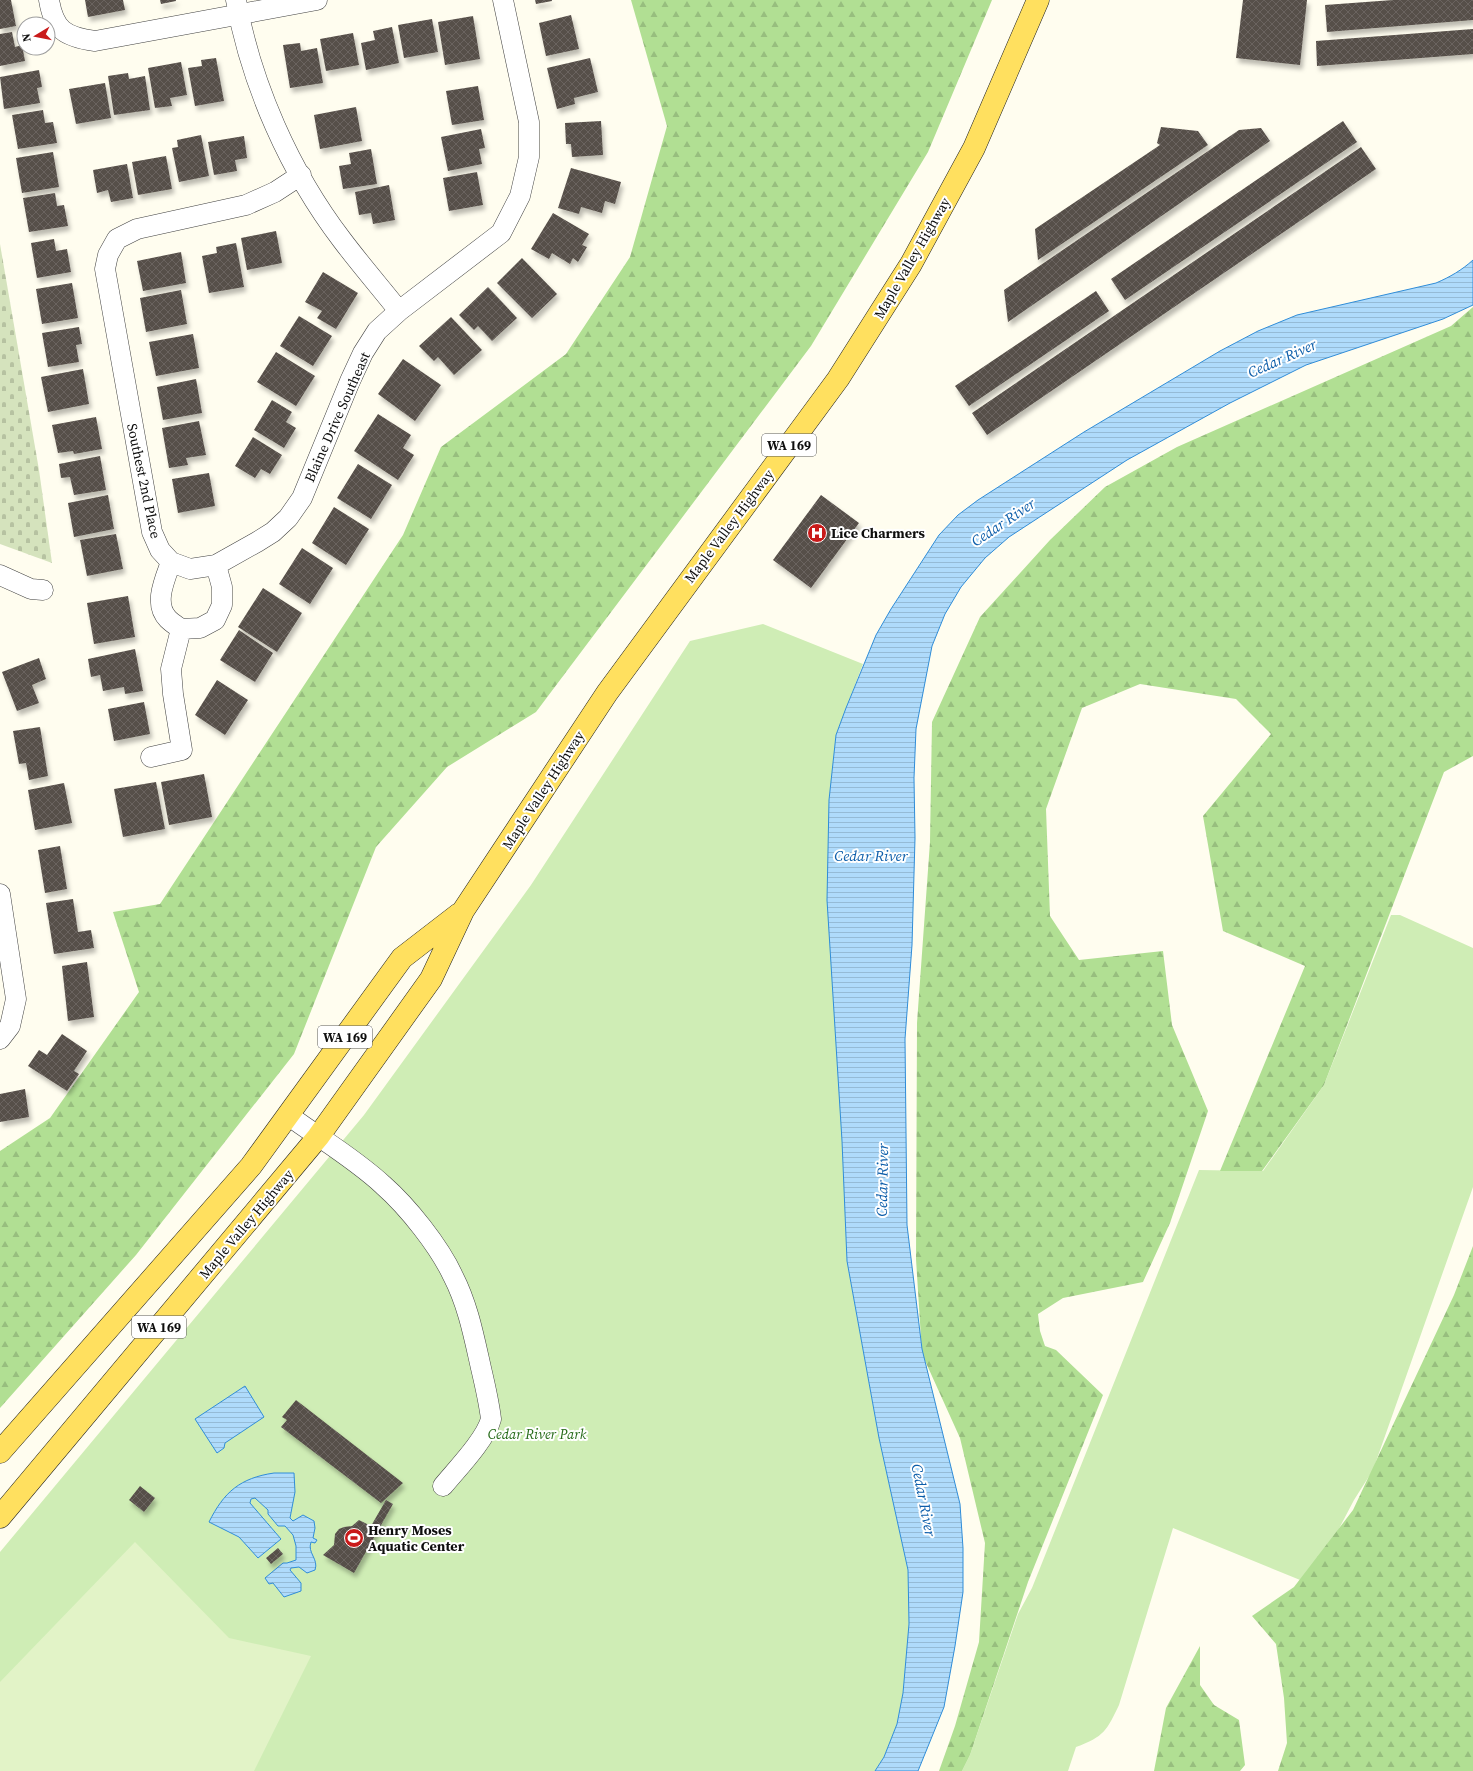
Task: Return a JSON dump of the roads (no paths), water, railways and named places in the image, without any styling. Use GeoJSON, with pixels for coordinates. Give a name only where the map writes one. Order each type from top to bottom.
{"type":"FeatureCollection","features":[{"type":"Feature","properties":{"kind":"main road","name":"Maple Valley Highway"},"geometry":{"type":"LineString","coordinates":[[0,1517],[318,1137],[431,979],[463,910],[607,693],[838,379],[879,316],[911,264],[974,148],[1038,0]]}},
{"type":"Feature","properties":{"kind":"main road","name":"Maple Valley Highway"},"geometry":{"type":"LineString","coordinates":[[0,1452],[251,1166],[402,958],[463,910]]}},
{"type":"Feature","properties":{"kind":"street"},"geometry":{"type":"LineString","coordinates":[[49,0],[51,14],[60,30],[73,36],[95,41],[237,7],[317,0]]}},
{"type":"Feature","properties":{"kind":"street","name":"Blaine Drive Southeast"},"geometry":{"type":"LineString","coordinates":[[171,562],[190,568],[216,565],[273,532],[288,518],[302,498],[350,381],[377,331],[399,310],[501,233],[520,196],[529,157],[529,122],[503,0]]}},
{"type":"Feature","properties":{"kind":"street"},"geometry":{"type":"LineString","coordinates":[[237,7],[251,61],[265,102],[284,147],[341,239],[399,310]]}},
{"type":"Feature","properties":{"kind":"street","name":"Southest 2nd Place"},"geometry":{"type":"LineString","coordinates":[[171,562],[160,550],[152,532],[105,269],[108,255],[117,239],[137,229],[246,205],[274,192],[301,175]]}},
{"type":"Feature","properties":{"kind":"street"},"geometry":{"type":"LineString","coordinates":[[171,562],[163,587],[160,604],[167,619],[181,629],[200,628],[215,620],[222,605],[222,587],[216,565]]}},
{"type":"Feature","properties":{"kind":"street"},"geometry":{"type":"LineString","coordinates":[[0,575],[31,589],[43,590]]}},
{"type":"Feature","properties":{"kind":"street"},"geometry":{"type":"LineString","coordinates":[[151,757],[182,750],[173,694],[171,670],[181,629]]}},
{"type":"Feature","properties":{"kind":"street"},"geometry":{"type":"LineString","coordinates":[[0,894],[16,999],[10,1026],[0,1039]]}},
{"type":"Feature","properties":{"kind":"street"},"geometry":{"type":"LineString","coordinates":[[288,1115],[342,1152],[383,1185],[407,1210],[439,1252],[453,1276],[472,1328],[489,1403],[491,1419],[488,1428],[443,1486]]}},
{"type":"Feature","properties":{"kind":"water","name":"Cedar River"},"geometry":{"type":"Polygon","coordinates":[[[1473,260],[1473,305],[1443,319],[1306,365],[1230,403],[1127,460],[1009,537],[985,558],[961,587],[945,614],[932,646],[916,729],[912,945],[905,1039],[907,1225],[922,1349],[960,1504],[963,1548],[963,1592],[944,1707],[918,1771],[875,1771],[884,1757],[897,1724],[903,1693],[909,1624],[908,1570],[879,1438],[847,1261],[842,1141],[827,900],[829,800],[836,735],[846,708],[876,635],[891,609],[939,535],[958,515],[978,500],[1084,432],[1220,351],[1258,331],[1297,315],[1436,283],[1456,273],[1473,260]]]}},
{"type":"Feature","properties":{"kind":"water"},"geometry":{"type":"Polygon","coordinates":[[[245,1386],[264,1417],[225,1443],[224,1448],[217,1453],[195,1419],[245,1386]]]}},
{"type":"Feature","properties":{"kind":"water"},"geometry":{"type":"Polygon","coordinates":[[[274,1473],[294,1473],[295,1492],[290,1518],[293,1521],[303,1515],[314,1521],[315,1528],[313,1538],[317,1540],[315,1543],[311,1542],[310,1546],[316,1563],[315,1570],[307,1573],[299,1567],[291,1568],[290,1570],[301,1583],[301,1591],[284,1597],[273,1583],[269,1584],[265,1578],[283,1563],[296,1560],[296,1546],[293,1535],[285,1526],[278,1526],[268,1514],[268,1510],[255,1498],[251,1499],[250,1503],[281,1539],[258,1558],[239,1537],[209,1522],[221,1502],[234,1488],[262,1475],[274,1473]]]}},
{"type":"Feature","properties":{"kind":"place","name":"Lice Charmers"},"geometry":{"type":"Point","coordinates":[817,533]}},
{"type":"Feature","properties":{"kind":"place","name":"Henry Moses Aquatic Center"},"geometry":{"type":"Point","coordinates":[354,1538]}},
{"type":"Feature","properties":{"kind":"park label","name":"Cedar River Park"},"geometry":{"type":"Point","coordinates":[537,1434]}}]}
